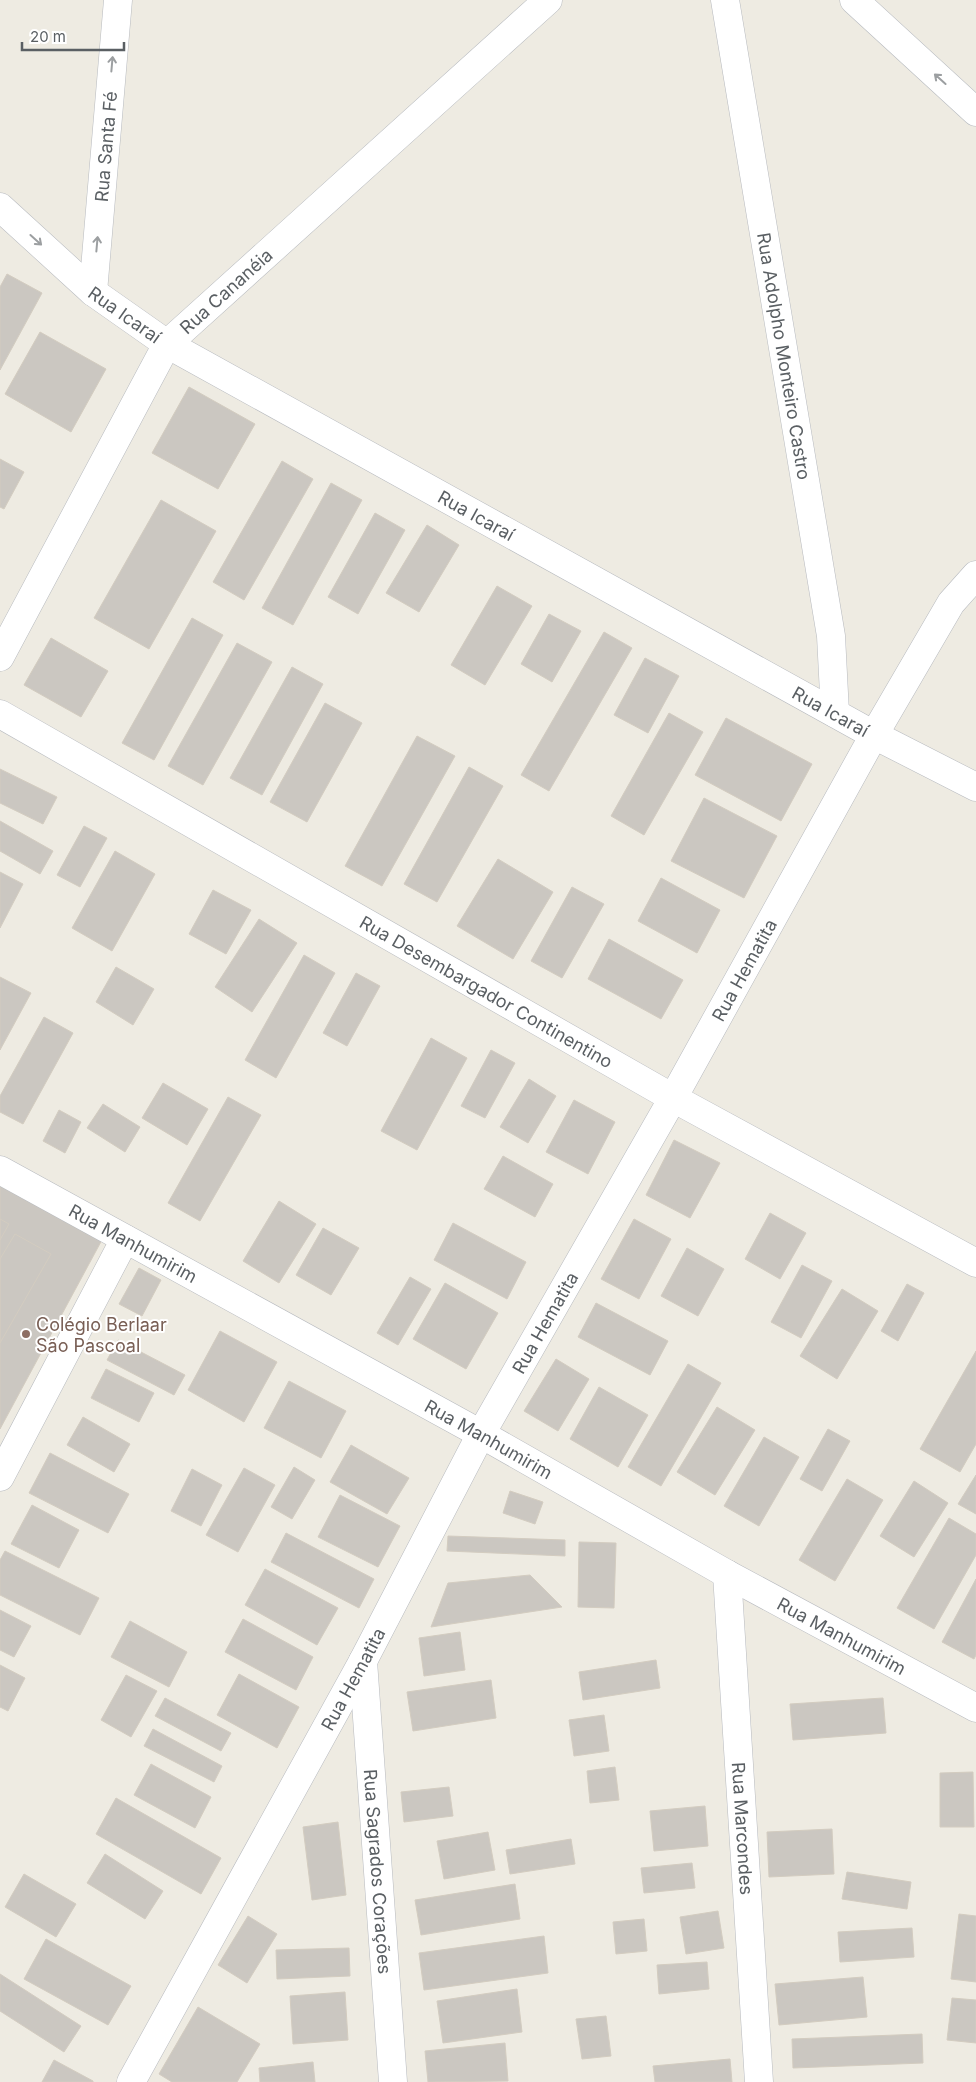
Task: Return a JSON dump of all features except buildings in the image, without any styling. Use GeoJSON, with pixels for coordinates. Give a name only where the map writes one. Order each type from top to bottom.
{"type":"FeatureCollection","features":[{"type":"Feature","properties":{"kind":"street","name":"Rua Santa Fé"},"geometry":{"type":"LineString","coordinates":[[93,292],[118,0]]}},
{"type":"Feature","properties":{"kind":"street","name":"Rua Cananéia"},"geometry":{"type":"LineString","coordinates":[[0,657],[167,344],[548,0]]}},
{"type":"Feature","properties":{"kind":"street","name":"Rua Adolpho Monteiro Castro"},"geometry":{"type":"LineString","coordinates":[[725,0],[831,636],[835,713]]}},
{"type":"Feature","properties":{"kind":"street"},"geometry":{"type":"LineString","coordinates":[[854,0],[976,112]]}},
{"type":"Feature","properties":{"kind":"street","name":"Rua Icaraí"},"geometry":{"type":"LineString","coordinates":[[0,207],[93,292],[167,344],[835,713],[976,788]]}},
{"type":"Feature","properties":{"kind":"street","name":"Rua Hematita"},"geometry":{"type":"LineString","coordinates":[[131,2082],[363,1661],[481,1434],[673,1098],[874,734],[951,603],[976,574]]}},
{"type":"Feature","properties":{"kind":"street","name":"Rua Desembargador Continentino"},"geometry":{"type":"LineString","coordinates":[[0,714],[673,1098],[976,1263]]}},
{"type":"Feature","properties":{"kind":"street","name":"Rua Manhumirim"},"geometry":{"type":"LineString","coordinates":[[0,1170],[481,1434],[727,1574],[976,1708]]}},
{"type":"Feature","properties":{"kind":"street"},"geometry":{"type":"LineString","coordinates":[[0,1477],[125,1239]]}},
{"type":"Feature","properties":{"kind":"street","name":"Rua Marcondes"},"geometry":{"type":"LineString","coordinates":[[727,1574],[759,2082]]}},
{"type":"Feature","properties":{"kind":"street","name":"Rua Sagrados Corações"},"geometry":{"type":"LineString","coordinates":[[363,1661],[392,2082]]}},
{"type":"Feature","properties":{"kind":"place","name":"Colégio Berlaar São Pascoal"},"geometry":{"type":"Point","coordinates":[26,1334]}}]}
